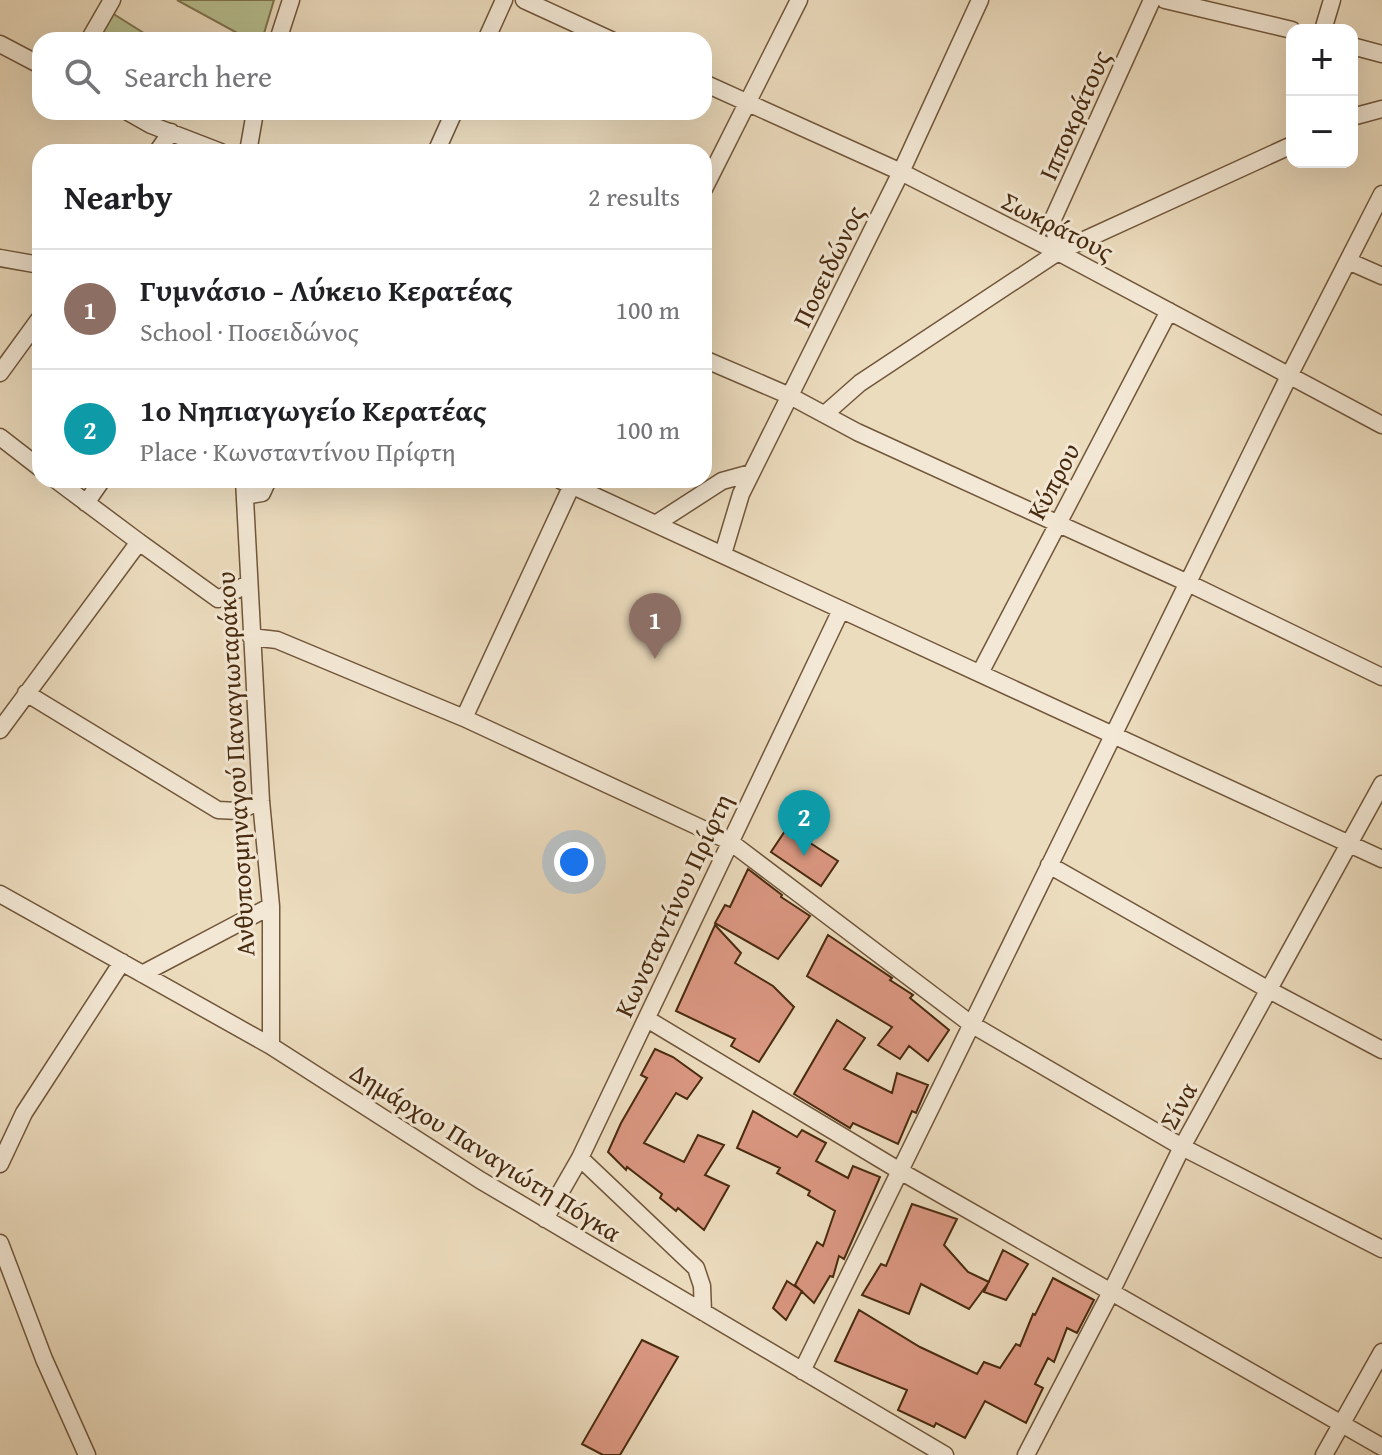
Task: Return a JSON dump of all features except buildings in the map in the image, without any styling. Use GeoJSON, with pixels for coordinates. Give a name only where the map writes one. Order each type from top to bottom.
{"type":"FeatureCollection","features":[{"type":"Feature","properties":{"kind":"street"},"geometry":{"type":"LineString","coordinates":[[94,32],[112,0]]}},
{"type":"Feature","properties":{"kind":"street"},"geometry":{"type":"LineString","coordinates":[[281,32],[291,0]]}},
{"type":"Feature","properties":{"kind":"street"},"geometry":{"type":"LineString","coordinates":[[490,32],[504,0]]}},
{"type":"Feature","properties":{"kind":"street"},"geometry":{"type":"LineString","coordinates":[[524,0],[594,32]]}},
{"type":"Feature","properties":{"kind":"street"},"geometry":{"type":"LineString","coordinates":[[712,173],[799,0]]}},
{"type":"Feature","properties":{"kind":"street","name":"Ποσειδώνος"},"geometry":{"type":"LineString","coordinates":[[723,554],[741,494],[901,172],[980,0]]}},
{"type":"Feature","properties":{"kind":"street","name":"Ιπποκράτους"},"geometry":{"type":"LineString","coordinates":[[1058,252],[1053,219],[1152,0]]}},
{"type":"Feature","properties":{"kind":"street"},"geometry":{"type":"LineString","coordinates":[[1165,0],[1286,29]]}},
{"type":"Feature","properties":{"kind":"street"},"geometry":{"type":"LineString","coordinates":[[1325,24],[1332,0]]}},
{"type":"Feature","properties":{"kind":"street"},"geometry":{"type":"LineString","coordinates":[[0,44],[32,61]]}},
{"type":"Feature","properties":{"kind":"street"},"geometry":{"type":"LineString","coordinates":[[1358,48],[1382,54]]}},
{"type":"Feature","properties":{"kind":"street","name":"Σωκράτους"},"geometry":{"type":"LineString","coordinates":[[712,87],[901,172],[1382,425]]}},
{"type":"Feature","properties":{"kind":"street"},"geometry":{"type":"LineString","coordinates":[[1358,115],[1382,109]]}},
{"type":"Feature","properties":{"kind":"street"},"geometry":{"type":"LineString","coordinates":[[145,120],[201,144]]}},
{"type":"Feature","properties":{"kind":"street"},"geometry":{"type":"LineString","coordinates":[[249,144],[254,120]]}},
{"type":"Feature","properties":{"kind":"street"},"geometry":{"type":"LineString","coordinates":[[440,144],[450,120]]}},
{"type":"Feature","properties":{"kind":"street"},"geometry":{"type":"LineString","coordinates":[[163,144],[171,132]]}},
{"type":"Feature","properties":{"kind":"street"},"geometry":{"type":"LineString","coordinates":[[826,413],[860,383],[1058,252],[1286,148]]}},
{"type":"Feature","properties":{"kind":"street"},"geometry":{"type":"LineString","coordinates":[[802,1371],[1290,374],[1382,194]]}},
{"type":"Feature","properties":{"kind":"street"},"geometry":{"type":"LineString","coordinates":[[0,258],[32,264]]}},
{"type":"Feature","properties":{"kind":"street"},"geometry":{"type":"LineString","coordinates":[[1348,261],[1382,276]]}},
{"type":"Feature","properties":{"kind":"street","name":"Κύπρου"},"geometry":{"type":"LineString","coordinates":[[980,673],[1169,311]]}},
{"type":"Feature","properties":{"kind":"street"},"geometry":{"type":"LineString","coordinates":[[0,373],[32,329]]}},
{"type":"Feature","properties":{"kind":"street"},"geometry":{"type":"LineString","coordinates":[[712,362],[790,396],[857,432],[1188,583],[1382,677]]}},
{"type":"Feature","properties":{"kind":"street"},"geometry":{"type":"LineString","coordinates":[[0,437],[32,462]]}},
{"type":"Feature","properties":{"kind":"street"},"geometry":{"type":"LineString","coordinates":[[712,487],[722,481],[751,473]]}},
{"type":"Feature","properties":{"kind":"street"},"geometry":{"type":"LineString","coordinates":[[66,488],[218,599],[248,584]]}},
{"type":"Feature","properties":{"kind":"street"},"geometry":{"type":"LineString","coordinates":[[86,503],[96,488]]}},
{"type":"Feature","properties":{"kind":"street"},"geometry":{"type":"LineString","coordinates":[[244,488],[262,493],[264,488]]}},
{"type":"Feature","properties":{"kind":"street","name":"Ανθυποσμηναγού Παναγιωταράκου"},"geometry":{"type":"LineString","coordinates":[[244,488],[261,801],[271,906],[271,1046]]}},
{"type":"Feature","properties":{"kind":"street"},"geometry":{"type":"LineString","coordinates":[[464,718],[564,488]]}},
{"type":"Feature","properties":{"kind":"street"},"geometry":{"type":"LineString","coordinates":[[577,488],[1382,859]]}},
{"type":"Feature","properties":{"kind":"street"},"geometry":{"type":"LineString","coordinates":[[657,523],[711,488]]}},
{"type":"Feature","properties":{"kind":"street"},"geometry":{"type":"LineString","coordinates":[[0,730],[139,542]]}},
{"type":"Feature","properties":{"kind":"street","name":"Κωνσταντίνου Πρίφτη"},"geometry":{"type":"LineString","coordinates":[[545,1219],[580,1158],[841,610]]}},
{"type":"Feature","properties":{"kind":"street"},"geometry":{"type":"LineString","coordinates":[[251,637],[277,640],[464,718],[729,841],[971,1024],[1182,1147],[1382,1249]]}},
{"type":"Feature","properties":{"kind":"street"},"geometry":{"type":"LineString","coordinates":[[26,693],[218,810],[238,811],[261,801]]}},
{"type":"Feature","properties":{"kind":"street","name":"Σίνα"},"geometry":{"type":"LineString","coordinates":[[1026,1455],[1182,1147],[1382,784]]}},
{"type":"Feature","properties":{"kind":"street"},"geometry":{"type":"LineString","coordinates":[[1049,865],[1269,990],[1382,1050]]}},
{"type":"Feature","properties":{"kind":"street","name":"Δημάρχου Παναγιώτη Πόγκα"},"geometry":{"type":"LineString","coordinates":[[0,894],[271,1046],[480,1180],[945,1455]]}},
{"type":"Feature","properties":{"kind":"street"},"geometry":{"type":"LineString","coordinates":[[142,974],[271,906]]}},
{"type":"Feature","properties":{"kind":"street"},"geometry":{"type":"LineString","coordinates":[[0,1164],[24,1113],[122,962]]}},
{"type":"Feature","properties":{"kind":"street"},"geometry":{"type":"LineString","coordinates":[[647,1019],[900,1171],[1382,1447]]}},
{"type":"Feature","properties":{"kind":"street"},"geometry":{"type":"LineString","coordinates":[[580,1158],[696,1268],[702,1286],[703,1312]]}},
{"type":"Feature","properties":{"kind":"street"},"geometry":{"type":"LineString","coordinates":[[0,1243],[44,1359],[87,1455]]}},
{"type":"Feature","properties":{"kind":"street"},"geometry":{"type":"LineString","coordinates":[[1324,1455],[1382,1352]]}},
{"type":"Feature","properties":{"kind":"green space"},"geometry":{"type":"Polygon","coordinates":[[[177,0],[274,0],[264,32],[235,32],[177,0]]]}},
{"type":"Feature","properties":{"kind":"green space"},"geometry":{"type":"Polygon","coordinates":[[[112,13],[142,32],[100,32],[112,13]]]}},
{"type":"Feature","properties":{"kind":"place","name":"Γυμνάσιο - Λύκειο Κερατέας"},"geometry":{"type":"Point","coordinates":[655,659]}},
{"type":"Feature","properties":{"kind":"place","name":"1ο Νηπιαγωγείο Κερατέας"},"geometry":{"type":"Point","coordinates":[804,856]}}]}
